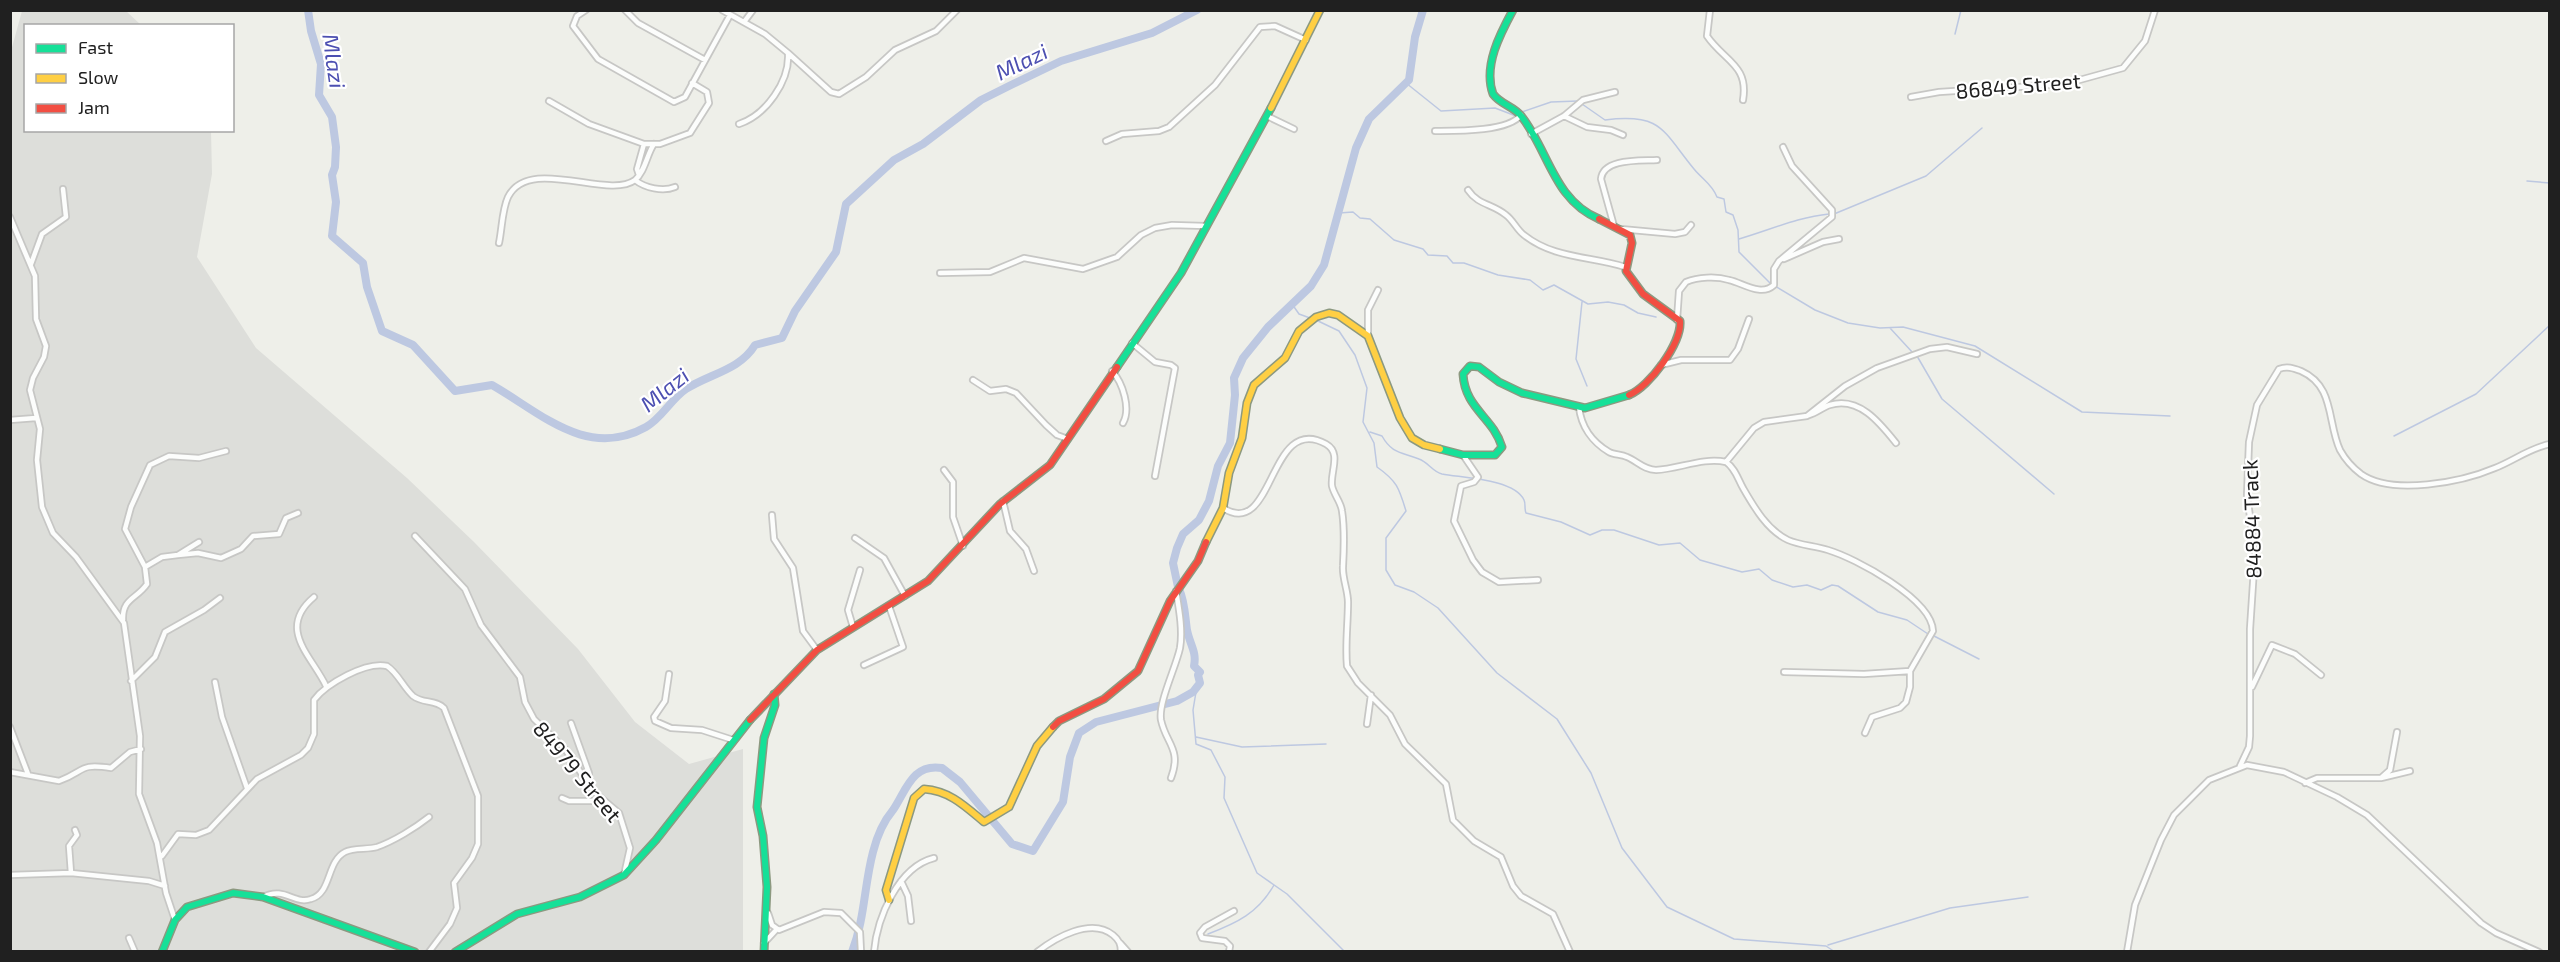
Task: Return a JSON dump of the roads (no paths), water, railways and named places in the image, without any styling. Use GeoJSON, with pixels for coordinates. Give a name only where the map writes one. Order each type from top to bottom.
{"type":"FeatureCollection","features":[{"type":"Feature","properties":{"kind":"street"},"geometry":{"type":"LineString","coordinates":[[586,10],[577,16],[573,26],[598,59],[674,102],[685,97],[730,15]]}},
{"type":"Feature","properties":{"kind":"street"},"geometry":{"type":"LineString","coordinates":[[625,10],[638,23],[705,60]]}},
{"type":"Feature","properties":{"kind":"street"},"geometry":{"type":"LineString","coordinates":[[722,10],[765,34],[831,92],[838,94],[866,77],[895,50],[936,31],[957,10]]}},
{"type":"Feature","properties":{"kind":"street"},"geometry":{"type":"LineString","coordinates":[[744,22],[753,10]]}},
{"type":"Feature","properties":{"kind":"street"},"geometry":{"type":"LineString","coordinates":[[455,951],[517,914],[580,897],[624,874],[656,840],[733,740],[817,650],[928,581],[1003,501],[1042,474],[1182,273],[1267,116],[1320,10]]}},
{"type":"Feature","properties":{"kind":"street"},"geometry":{"type":"LineString","coordinates":[[1513,10],[1496,45],[1492,90],[1499,101],[1521,115],[1554,178],[1575,205],[1584,212],[1618,227],[1632,239],[1625,267]]}},
{"type":"Feature","properties":{"kind":"street"},"geometry":{"type":"LineString","coordinates":[[1710,10],[1707,36],[1741,71],[1746,87],[1743,100]]}},
{"type":"Feature","properties":{"kind":"street","name":"86849 Street"},"geometry":{"type":"LineString","coordinates":[[1911,97],[1940,92],[2065,84],[2123,68],[2145,41],[2155,10]]}},
{"type":"Feature","properties":{"kind":"street"},"geometry":{"type":"LineString","coordinates":[[1106,141],[1122,134],[1159,131],[1169,127],[1215,85],[1260,27],[1275,26],[1306,40]]}},
{"type":"Feature","properties":{"kind":"street"},"geometry":{"type":"LineString","coordinates":[[739,124],[757,115],[779,88],[787,73],[788,53]]}},
{"type":"Feature","properties":{"kind":"street"},"geometry":{"type":"LineString","coordinates":[[549,101],[589,124],[644,144],[654,144],[681,137],[696,127],[710,98],[707,92],[692,83]]}},
{"type":"Feature","properties":{"kind":"street"},"geometry":{"type":"LineString","coordinates":[[1531,134],[1564,116],[1583,100],[1615,92]]}},
{"type":"Feature","properties":{"kind":"street"},"geometry":{"type":"LineString","coordinates":[[1435,131],[1486,130],[1511,123],[1521,115]]}},
{"type":"Feature","properties":{"kind":"street"},"geometry":{"type":"LineString","coordinates":[[1267,116],[1294,129]]}},
{"type":"Feature","properties":{"kind":"street"},"geometry":{"type":"LineString","coordinates":[[1564,116],[1587,127],[1611,130],[1623,135]]}},
{"type":"Feature","properties":{"kind":"street"},"geometry":{"type":"LineString","coordinates":[[639,175],[638,169],[644,144]]}},
{"type":"Feature","properties":{"kind":"street"},"geometry":{"type":"LineString","coordinates":[[499,243],[508,197],[528,181],[541,178],[597,184],[628,183],[639,175],[654,144]]}},
{"type":"Feature","properties":{"kind":"street"},"geometry":{"type":"LineString","coordinates":[[1677,320],[1679,291],[1686,282],[1721,278],[1766,290],[1774,285],[1774,269],[1779,261],[1834,214],[1792,166],[1783,147]]}},
{"type":"Feature","properties":{"kind":"street"},"geometry":{"type":"LineString","coordinates":[[1618,227],[1601,179],[1603,172],[1611,164],[1657,160]]}},
{"type":"Feature","properties":{"kind":"street"},"geometry":{"type":"LineString","coordinates":[[635,180],[642,185],[662,189],[675,187]]}},
{"type":"Feature","properties":{"kind":"street"},"geometry":{"type":"LineString","coordinates":[[31,264],[42,234],[66,217],[63,189]]}},
{"type":"Feature","properties":{"kind":"street"},"geometry":{"type":"LineString","coordinates":[[1378,290],[1368,310],[1368,336],[1408,435],[1424,445],[1463,455],[1491,456],[1498,453],[1502,447],[1497,433],[1472,406],[1464,391],[1463,375],[1470,366],[1479,367],[1505,386],[1522,393],[1579,407],[1618,400],[1634,394],[1677,343],[1681,328],[1677,320],[1642,294],[1625,267],[1598,260],[1575,258],[1535,242],[1523,235],[1507,216],[1480,202],[1468,190]]}},
{"type":"Feature","properties":{"kind":"street"},"geometry":{"type":"LineString","coordinates":[[10,217],[31,264],[36,282],[36,319],[46,350],[30,390],[40,429],[38,476],[45,518],[53,532],[76,557],[124,622]]}},
{"type":"Feature","properties":{"kind":"street"},"geometry":{"type":"LineString","coordinates":[[940,273],[990,272],[1024,258],[1083,269],[1117,257],[1137,239],[1155,228],[1173,225],[1206,226]]}},
{"type":"Feature","properties":{"kind":"street"},"geometry":{"type":"LineString","coordinates":[[1618,227],[1676,234],[1685,232],[1691,225]]}},
{"type":"Feature","properties":{"kind":"street"},"geometry":{"type":"LineString","coordinates":[[1779,261],[1823,242],[1839,239]]}},
{"type":"Feature","properties":{"kind":"street"},"geometry":{"type":"LineString","coordinates":[[889,900],[886,890],[914,798],[924,789],[937,789],[950,793],[984,822],[990,819],[1010,807],[1037,746],[1050,730],[1059,721],[1104,699],[1138,670],[1176,591],[1198,561],[1204,544],[1223,508],[1228,473],[1243,432],[1247,403],[1258,379],[1285,358],[1299,331],[1320,315],[1338,315],[1368,336]]}},
{"type":"Feature","properties":{"kind":"street"},"geometry":{"type":"LineString","coordinates":[[1658,366],[1681,360],[1730,360],[1738,349],[1749,319]]}},
{"type":"Feature","properties":{"kind":"street"},"geometry":{"type":"LineString","coordinates":[[1132,343],[1155,362],[1171,365],[1174,368],[1155,476]]}},
{"type":"Feature","properties":{"kind":"street"},"geometry":{"type":"LineString","coordinates":[[1807,416],[1860,376],[1898,360],[1930,349],[1947,347],[1977,354]]}},
{"type":"Feature","properties":{"kind":"street","name":"84884 Track"},"geometry":{"type":"LineString","coordinates":[[2240,766],[2249,747],[2250,629],[2255,553],[2247,495],[2249,442],[2258,405],[2279,369],[2288,367],[2303,372],[2321,386],[2329,403],[2341,451],[2361,474],[2376,482],[2408,485],[2463,478],[2492,469],[2550,444]]}},
{"type":"Feature","properties":{"kind":"street"},"geometry":{"type":"LineString","coordinates":[[1112,371],[1126,404],[1127,414],[1123,423]]}},
{"type":"Feature","properties":{"kind":"street"},"geometry":{"type":"LineString","coordinates":[[973,380],[990,391],[1006,389],[1016,393],[1046,424],[1068,439]]}},
{"type":"Feature","properties":{"kind":"street"},"geometry":{"type":"LineString","coordinates":[[1726,462],[1744,436],[1764,422],[1807,416],[1832,404],[1859,408],[1869,413],[1896,442]]}},
{"type":"Feature","properties":{"kind":"street"},"geometry":{"type":"LineString","coordinates":[[1579,407],[1584,429],[1598,443],[1611,453],[1627,457],[1644,468],[1656,470],[1709,461],[1726,462]]}},
{"type":"Feature","properties":{"kind":"street"},"geometry":{"type":"LineString","coordinates":[[10,420],[36,418]]}},
{"type":"Feature","properties":{"kind":"street"},"geometry":{"type":"LineString","coordinates":[[1223,508],[1238,513],[1248,510],[1257,503],[1266,490],[1280,458],[1296,443],[1311,440],[1324,443],[1332,449],[1334,455],[1332,484],[1342,510],[1344,533],[1347,666],[1358,683],[1390,715],[1406,744],[1446,784],[1449,812],[1455,823],[1474,841],[1501,857],[1513,886],[1521,896],[1553,914],[1570,951]]}},
{"type":"Feature","properties":{"kind":"street"},"geometry":{"type":"LineString","coordinates":[[175,920],[165,886],[161,857],[139,794],[141,749],[124,622],[125,604],[147,584],[145,567],[125,529],[130,507],[150,465],[170,456],[199,458],[210,453],[226,451]]}},
{"type":"Feature","properties":{"kind":"street"},"geometry":{"type":"LineString","coordinates":[[1463,455],[1478,477],[1474,482],[1461,486],[1454,521],[1473,560],[1482,572],[1499,582],[1538,580]]}},
{"type":"Feature","properties":{"kind":"street"},"geometry":{"type":"LineString","coordinates":[[1726,462],[1766,523],[1783,538],[1828,550],[1868,567],[1894,583],[1932,621],[1933,631],[1910,671],[1910,687],[1906,702],[1900,708],[1872,717],[1865,734]]}},
{"type":"Feature","properties":{"kind":"street"},"geometry":{"type":"LineString","coordinates":[[944,470],[953,482],[953,517],[963,546]]}},
{"type":"Feature","properties":{"kind":"street"},"geometry":{"type":"LineString","coordinates":[[1003,501],[1010,531],[1026,549],[1034,571]]}},
{"type":"Feature","properties":{"kind":"street"},"geometry":{"type":"LineString","coordinates":[[145,567],[162,556],[198,554],[217,559],[224,557],[244,546],[253,536],[279,534],[286,518],[298,513]]}},
{"type":"Feature","properties":{"kind":"street"},"geometry":{"type":"LineString","coordinates":[[772,515],[774,539],[793,568],[803,631],[817,650]]}},
{"type":"Feature","properties":{"kind":"street","name":"84979 Street"},"geometry":{"type":"LineString","coordinates":[[415,536],[465,589],[485,631],[520,677],[525,702],[534,720],[565,749],[589,786],[619,813],[629,841],[624,874]]}},
{"type":"Feature","properties":{"kind":"street"},"geometry":{"type":"LineString","coordinates":[[855,538],[884,558],[905,596]]}},
{"type":"Feature","properties":{"kind":"street"},"geometry":{"type":"LineString","coordinates":[[178,555],[199,542]]}},
{"type":"Feature","properties":{"kind":"street"},"geometry":{"type":"LineString","coordinates":[[853,627],[848,610],[860,570]]}},
{"type":"Feature","properties":{"kind":"street"},"geometry":{"type":"LineString","coordinates":[[1171,778],[1174,753],[1161,720],[1163,704],[1180,648],[1180,616],[1176,591]]}},
{"type":"Feature","properties":{"kind":"street"},"geometry":{"type":"LineString","coordinates":[[314,597],[301,611],[297,637],[326,686]]}},
{"type":"Feature","properties":{"kind":"street"},"geometry":{"type":"LineString","coordinates":[[131,681],[155,657],[165,632],[220,598]]}},
{"type":"Feature","properties":{"kind":"street"},"geometry":{"type":"LineString","coordinates":[[864,664],[903,647],[889,606]]}},
{"type":"Feature","properties":{"kind":"street"},"geometry":{"type":"LineString","coordinates":[[2250,690],[2272,645],[2295,654],[2321,675]]}},
{"type":"Feature","properties":{"kind":"street"},"geometry":{"type":"LineString","coordinates":[[161,857],[178,834],[196,835],[209,830],[247,788],[266,773],[301,755],[308,748],[314,734],[314,700],[326,686],[372,665],[387,666],[414,696],[421,700],[438,702],[444,708],[478,796],[478,844],[472,858],[454,883],[457,908],[450,924],[429,951]]}},
{"type":"Feature","properties":{"kind":"street"},"geometry":{"type":"LineString","coordinates":[[1784,672],[1864,674],[1910,671]]}},
{"type":"Feature","properties":{"kind":"street"},"geometry":{"type":"LineString","coordinates":[[669,674],[665,701],[656,713],[655,721],[671,728],[702,730],[733,740]]}},
{"type":"Feature","properties":{"kind":"street"},"geometry":{"type":"LineString","coordinates":[[215,682],[222,717],[247,788]]}},
{"type":"Feature","properties":{"kind":"street"},"geometry":{"type":"LineString","coordinates":[[774,694],[775,705],[764,738],[757,792],[769,919],[777,929],[783,930],[810,916],[833,911],[848,917],[859,931],[861,951]]}},
{"type":"Feature","properties":{"kind":"street"},"geometry":{"type":"LineString","coordinates":[[1367,723],[1371,695]]}},
{"type":"Feature","properties":{"kind":"street"},"geometry":{"type":"LineString","coordinates":[[571,723],[589,773],[589,786]]}},
{"type":"Feature","properties":{"kind":"street"},"geometry":{"type":"LineString","coordinates":[[10,727],[28,774]]}},
{"type":"Feature","properties":{"kind":"street"},"geometry":{"type":"LineString","coordinates":[[2381,778],[2390,770],[2397,732]]}},
{"type":"Feature","properties":{"kind":"street"},"geometry":{"type":"LineString","coordinates":[[10,772],[59,782],[82,767],[97,765],[111,768],[130,752],[141,749]]}},
{"type":"Feature","properties":{"kind":"street"},"geometry":{"type":"LineString","coordinates":[[2127,951],[2133,911],[2170,821],[2188,798],[2209,780],[2240,766],[2271,768],[2367,815],[2481,923],[2496,933],[2539,951]]}},
{"type":"Feature","properties":{"kind":"street"},"geometry":{"type":"LineString","coordinates":[[2305,783],[2317,778],[2381,778],[2410,771]]}},
{"type":"Feature","properties":{"kind":"street"},"geometry":{"type":"LineString","coordinates":[[562,798],[569,801],[603,801]]}},
{"type":"Feature","properties":{"kind":"street"},"geometry":{"type":"LineString","coordinates":[[263,897],[277,892],[306,900],[312,899],[326,884],[331,866],[345,852],[377,847],[429,817]]}},
{"type":"Feature","properties":{"kind":"street"},"geometry":{"type":"LineString","coordinates":[[71,873],[69,846],[77,835],[75,830]]}},
{"type":"Feature","properties":{"kind":"street"},"geometry":{"type":"LineString","coordinates":[[874,951],[889,900],[901,881],[913,869],[934,858]]}},
{"type":"Feature","properties":{"kind":"street"},"geometry":{"type":"LineString","coordinates":[[10,875],[30,872],[71,873],[149,881],[165,886]]}},
{"type":"Feature","properties":{"kind":"street"},"geometry":{"type":"LineString","coordinates":[[901,881],[908,896],[911,921]]}},
{"type":"Feature","properties":{"kind":"street"},"geometry":{"type":"LineString","coordinates":[[764,951],[767,887]]}},
{"type":"Feature","properties":{"kind":"street"},"geometry":{"type":"LineString","coordinates":[[162,951],[175,920],[187,907],[210,898],[233,893],[263,897],[409,951]]}},
{"type":"Feature","properties":{"kind":"street"},"geometry":{"type":"LineString","coordinates":[[1229,951],[1230,946],[1225,941],[1202,938],[1200,933],[1205,927],[1234,911]]}},
{"type":"Feature","properties":{"kind":"street"},"geometry":{"type":"LineString","coordinates":[[1037,951],[1054,940],[1091,928],[1109,932],[1128,951]]}},
{"type":"Feature","properties":{"kind":"street"},"geometry":{"type":"LineString","coordinates":[[764,943],[777,929]]}},
{"type":"Feature","properties":{"kind":"street"},"geometry":{"type":"LineString","coordinates":[[129,938],[135,951]]}},
{"type":"Feature","properties":{"kind":"street"},"geometry":{"type":"LineString","coordinates":[[1120,943],[1121,951]]}},
{"type":"Feature","properties":{"kind":"waterway","name":"Mlazi"},"geometry":{"type":"LineString","coordinates":[[308,10],[311,31],[321,64],[319,95],[332,117],[336,147],[335,167],[332,175],[336,202],[332,236],[363,263],[367,287],[382,331],[413,345],[455,391],[492,385],[565,429],[584,436],[604,438],[624,436],[646,427],[686,389],[733,366],[755,345],[782,338],[795,311],[836,252],[846,204],[894,160],[923,144],[981,100],[1011,85],[1061,61],[1152,33],[1197,10]]}},
{"type":"Feature","properties":{"kind":"waterway"},"geometry":{"type":"LineString","coordinates":[[1178,587],[1173,563],[1177,548],[1183,534],[1199,520],[1209,501],[1218,466],[1230,443],[1235,395],[1234,378],[1243,358],[1268,327],[1311,286],[1324,265],[1356,148],[1369,119],[1409,80],[1415,37],[1423,10]]}},
{"type":"Feature","properties":{"kind":"waterway"},"geometry":{"type":"LineString","coordinates":[[1955,34],[1961,10]]}},
{"type":"Feature","properties":{"kind":"waterway"},"geometry":{"type":"LineString","coordinates":[[1406,83],[1441,111],[1495,108],[1516,116]]}},
{"type":"Feature","properties":{"kind":"waterway"},"geometry":{"type":"LineString","coordinates":[[1522,112],[1551,102],[1578,101]]}},
{"type":"Feature","properties":{"kind":"waterway"},"geometry":{"type":"LineString","coordinates":[[1582,104],[1605,120],[1638,119],[1659,127],[1710,185],[1717,197],[1724,199],[1726,212],[1733,215],[1738,230],[1739,252],[1771,284]]}},
{"type":"Feature","properties":{"kind":"waterway"},"geometry":{"type":"LineString","coordinates":[[1834,214],[1926,176],[1982,128]]}},
{"type":"Feature","properties":{"kind":"waterway"},"geometry":{"type":"LineString","coordinates":[[2527,181],[2550,183]]}},
{"type":"Feature","properties":{"kind":"waterway"},"geometry":{"type":"LineString","coordinates":[[1339,213],[1353,212],[1360,218],[1370,219],[1394,240],[1423,249],[1428,255],[1447,256],[1453,263],[1464,263],[1498,275],[1530,280],[1543,290],[1554,285],[1588,304],[1608,302],[1624,305],[1638,313],[1656,317]]}},
{"type":"Feature","properties":{"kind":"waterway"},"geometry":{"type":"LineString","coordinates":[[1739,239],[1795,221],[1829,214]]}},
{"type":"Feature","properties":{"kind":"waterway"},"geometry":{"type":"LineString","coordinates":[[1775,286],[1815,310],[1848,323],[1880,328],[1903,327],[1975,346],[2082,412],[2170,416]]}},
{"type":"Feature","properties":{"kind":"waterway"},"geometry":{"type":"LineString","coordinates":[[1582,302],[1576,359],[1587,386]]}},
{"type":"Feature","properties":{"kind":"waterway"},"geometry":{"type":"LineString","coordinates":[[1292,304],[1299,314],[1310,318]]}},
{"type":"Feature","properties":{"kind":"waterway"},"geometry":{"type":"LineString","coordinates":[[1316,320],[1339,331],[1355,355],[1367,388],[1363,422],[1374,443],[1377,467],[1396,486],[1406,511],[1386,538],[1386,570],[1395,585],[1414,592],[1438,608],[1497,673],[1557,719],[1591,773],[1622,848],[1667,907],[1734,939],[1826,946],[1835,952]]}},
{"type":"Feature","properties":{"kind":"waterway"},"geometry":{"type":"LineString","coordinates":[[2394,436],[2476,394],[2550,325]]}},
{"type":"Feature","properties":{"kind":"waterway"},"geometry":{"type":"LineString","coordinates":[[1890,328],[1913,353]]}},
{"type":"Feature","properties":{"kind":"waterway"},"geometry":{"type":"LineString","coordinates":[[1917,356],[1942,399],[2054,494]]}},
{"type":"Feature","properties":{"kind":"waterway"},"geometry":{"type":"LineString","coordinates":[[1370,432],[1382,436],[1398,452],[1422,460],[1439,473],[1487,481],[1510,488],[1524,500],[1526,513],[1561,522],[1590,535],[1602,530],[1614,530],[1659,545],[1680,543],[1700,560],[1742,572],[1759,569],[1772,580],[1793,587],[1807,585],[1821,590],[1832,585],[1838,586],[1878,612],[1907,620],[1928,634]]}},
{"type":"Feature","properties":{"kind":"waterway"},"geometry":{"type":"LineString","coordinates":[[852,952],[860,927],[876,840],[886,819],[917,774],[932,768],[942,768],[960,782],[1012,844],[1033,851],[1063,802],[1070,757],[1079,733],[1096,722],[1177,701],[1193,692],[1200,683],[1198,675],[1200,672],[1194,666],[1194,652],[1179,589]]}},
{"type":"Feature","properties":{"kind":"waterway"},"geometry":{"type":"LineString","coordinates":[[1934,636],[1979,659]]}},
{"type":"Feature","properties":{"kind":"waterway"},"geometry":{"type":"LineString","coordinates":[[1197,686],[1193,710],[1196,744],[1211,750],[1225,777],[1224,798],[1257,873],[1287,894],[1345,952]]}},
{"type":"Feature","properties":{"kind":"waterway"},"geometry":{"type":"LineString","coordinates":[[1196,737],[1242,747],[1326,744]]}},
{"type":"Feature","properties":{"kind":"waterway"},"geometry":{"type":"LineString","coordinates":[[1208,934],[1246,916],[1261,903],[1274,885]]}},
{"type":"Feature","properties":{"kind":"waterway"},"geometry":{"type":"LineString","coordinates":[[1828,945],[1950,908],[2028,897]]}}]}
